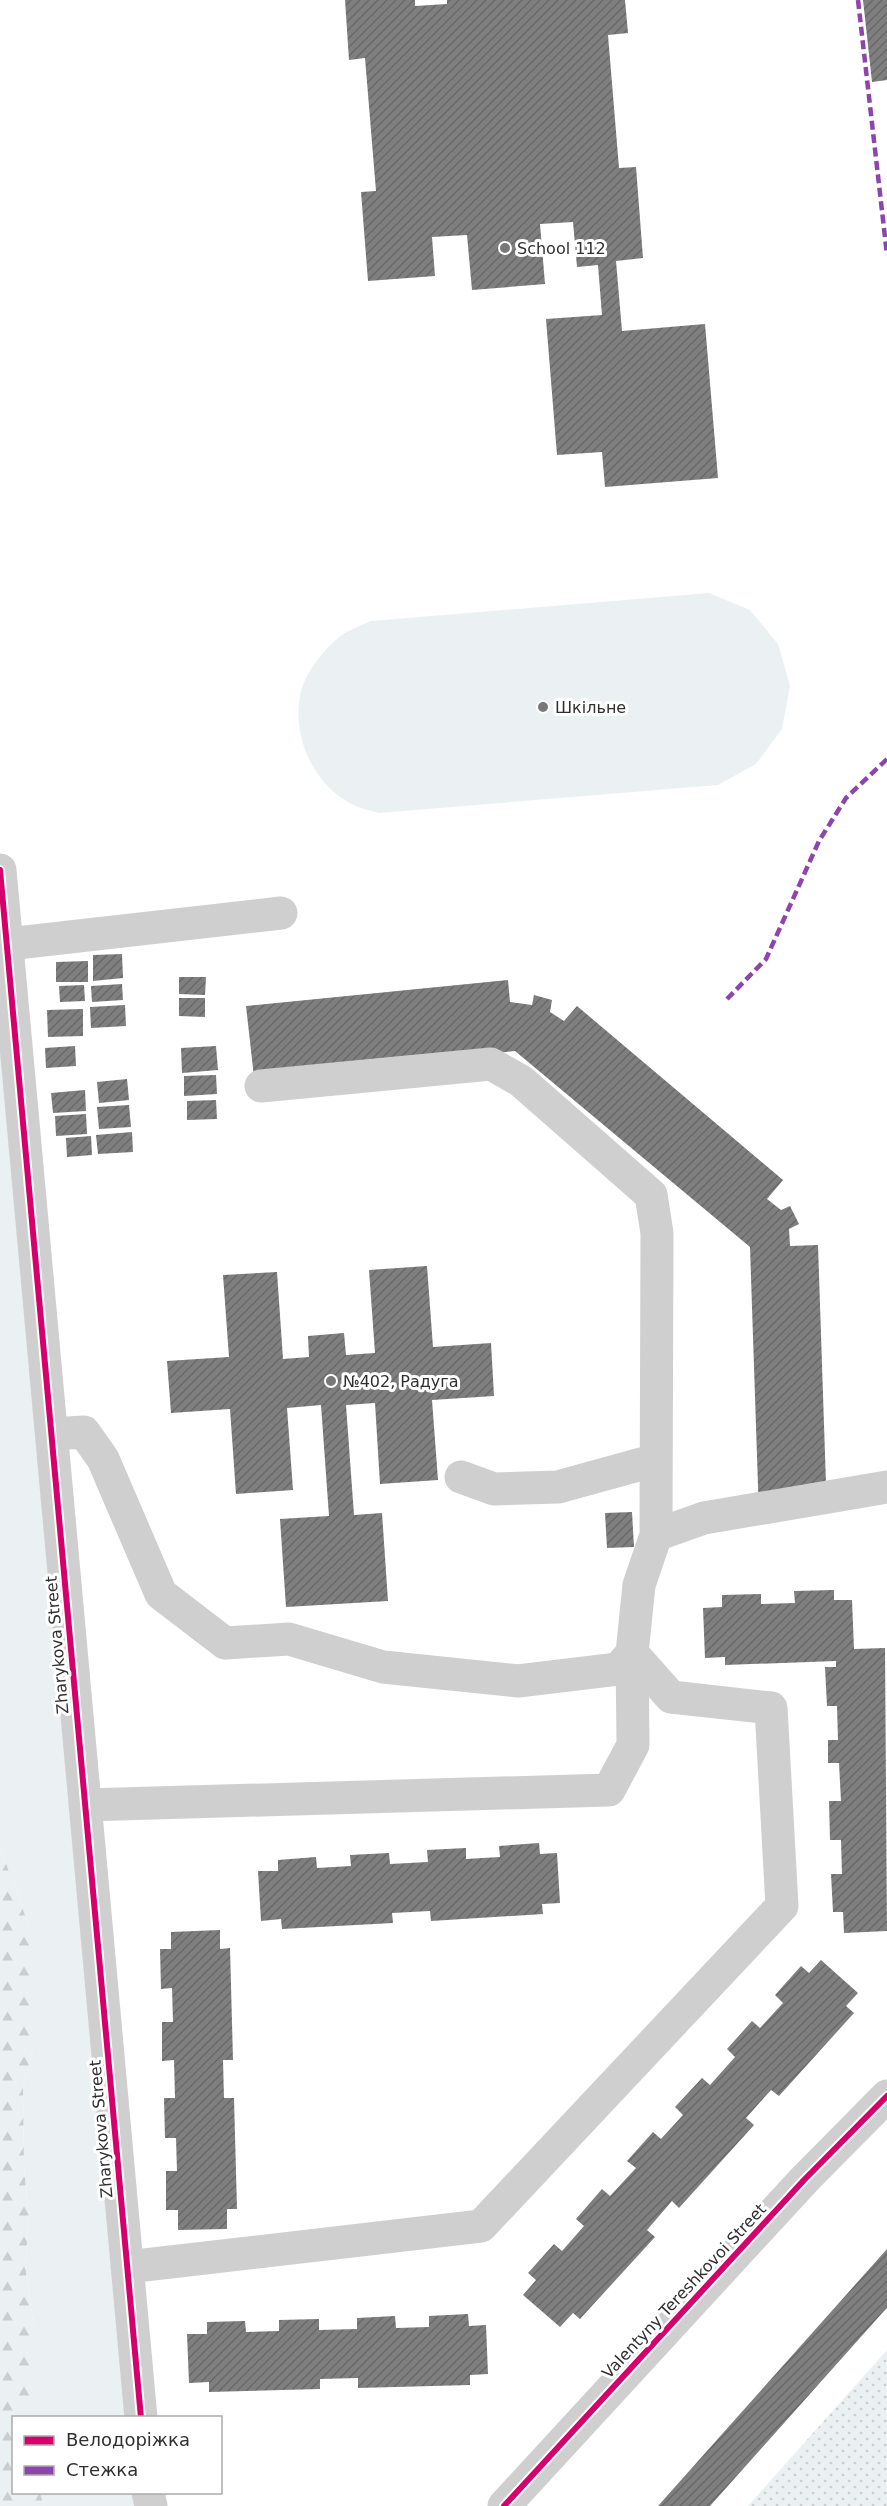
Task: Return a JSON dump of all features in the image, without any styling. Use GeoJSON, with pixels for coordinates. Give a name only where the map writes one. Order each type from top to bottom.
{"type":"FeatureCollection","features":[{"type":"Feature","properties":{"kind":"street","name":"Zharykova Street"},"geometry":{"type":"LineString","coordinates":[[0,870],[141,2416]]}},
{"type":"Feature","properties":{"kind":"street"},"geometry":{"type":"LineString","coordinates":[[8,944],[281,913]]}},
{"type":"Feature","properties":{"kind":"street"},"geometry":{"type":"LineString","coordinates":[[85,1805],[609,1790],[633,1745],[632,1653],[639,1585],[656,1534],[657,1233],[651,1195],[521,1081],[491,1064],[261,1086]]}},
{"type":"Feature","properties":{"kind":"street"},"geometry":{"type":"LineString","coordinates":[[52,1434],[84,1432],[103,1460],[161,1594],[225,1642],[289,1639],[382,1667],[518,1681],[618,1669],[632,1653]]}},
{"type":"Feature","properties":{"kind":"street"},"geometry":{"type":"LineString","coordinates":[[461,1477],[494,1489],[558,1487],[657,1460]]}},
{"type":"Feature","properties":{"kind":"street"},"geometry":{"type":"LineString","coordinates":[[656,1534],[704,1518],[887,1487]]}},
{"type":"Feature","properties":{"kind":"street"},"geometry":{"type":"LineString","coordinates":[[127,2267],[481,2226],[782,1906],[771,1708],[671,1697],[632,1653]]}},
{"type":"Feature","properties":{"kind":"street","name":"Valentyny Tereshkovoi Street"},"geometry":{"type":"LineString","coordinates":[[504,2506],[796,2189],[887,2096]]}},
{"type":"Feature","properties":{"kind":"green space","name":"Шкільне"},"geometry":{"type":"Polygon","coordinates":[[[709,593],[750,610],[778,644],[790,686],[782,729],[756,764],[718,785],[379,813],[355,806],[335,793],[314,769],[307,754],[299,723],[299,707],[301,691],[307,676],[321,655],[338,638],[371,621],[709,593]]]}},
{"type":"Feature","properties":{"kind":"green space"},"geometry":{"type":"Polygon","coordinates":[[[0,870],[141,2416],[34,2416],[34,2329],[25,2265],[29,2220],[24,2168],[23,2087],[34,2045],[29,1926],[0,1847],[0,870]]]}},
{"type":"Feature","properties":{"kind":"green space"},"geometry":{"type":"Polygon","coordinates":[[[0,1847],[29,1926],[35,1991],[34,2045],[23,2087],[24,2168],[29,2220],[25,2265],[34,2329],[34,2416],[12,2416],[12,2494],[40,2494],[44,2506],[0,2506],[0,1847]]]}},
{"type":"Feature","properties":{"kind":"green space"},"geometry":{"type":"Polygon","coordinates":[[[887,2350],[887,2506],[748,2506],[887,2350]]]}},
{"type":"Feature","properties":{"kind":"green space"},"geometry":{"type":"Polygon","coordinates":[[[40,2494],[148,2494],[151,2506],[44,2506],[40,2494]]]}},
{"type":"Feature","properties":{"kind":"building","name":"School 112"},"geometry":{"type":"Polygon","coordinates":[[[345,0],[415,0],[415,6],[447,4],[447,0],[625,0],[628,33],[608,35],[619,168],[636,167],[643,258],[616,261],[622,331],[705,324],[718,478],[605,487],[602,452],[557,455],[546,319],[602,315],[598,265],[577,267],[573,222],[540,224],[545,284],[472,290],[467,235],[432,237],[435,276],[368,281],[361,192],[376,191],[365,58],[349,60],[345,0]]]}},
{"type":"Feature","properties":{"kind":"building"},"geometry":{"type":"Polygon","coordinates":[[[863,0],[887,0],[887,80],[872,82],[863,0]]]}},
{"type":"Feature","properties":{"kind":"building"},"geometry":{"type":"Polygon","coordinates":[[[122,954],[123,978],[93,981],[93,955],[122,954]]]}},
{"type":"Feature","properties":{"kind":"building"},"geometry":{"type":"Polygon","coordinates":[[[88,961],[88,982],[56,982],[56,962],[88,961]]]}},
{"type":"Feature","properties":{"kind":"building"},"geometry":{"type":"Polygon","coordinates":[[[179,977],[206,977],[205,995],[179,994],[179,977]]]}},
{"type":"Feature","properties":{"kind":"building"},"geometry":{"type":"Polygon","coordinates":[[[508,980],[510,1002],[532,1005],[534,995],[552,1000],[550,1012],[564,1021],[577,1006],[783,1180],[767,1199],[781,1210],[790,1206],[799,1224],[789,1229],[790,1246],[818,1245],[827,1514],[759,1516],[750,1247],[515,1051],[254,1077],[246,1006],[508,980]]]}},
{"type":"Feature","properties":{"kind":"building"},"geometry":{"type":"Polygon","coordinates":[[[122,984],[123,1000],[92,1002],[91,986],[122,984]]]}},
{"type":"Feature","properties":{"kind":"building"},"geometry":{"type":"Polygon","coordinates":[[[84,985],[85,1001],[60,1002],[59,986],[84,985]]]}},
{"type":"Feature","properties":{"kind":"building"},"geometry":{"type":"Polygon","coordinates":[[[179,998],[205,998],[205,1017],[179,1016],[179,998]]]}},
{"type":"Feature","properties":{"kind":"building"},"geometry":{"type":"Polygon","coordinates":[[[125,1005],[126,1026],[91,1028],[90,1007],[125,1005]]]}},
{"type":"Feature","properties":{"kind":"building"},"geometry":{"type":"Polygon","coordinates":[[[83,1009],[83,1036],[48,1037],[47,1010],[83,1009]]]}},
{"type":"Feature","properties":{"kind":"building"},"geometry":{"type":"Polygon","coordinates":[[[75,1046],[76,1066],[46,1068],[45,1048],[75,1046]]]}},
{"type":"Feature","properties":{"kind":"building"},"geometry":{"type":"Polygon","coordinates":[[[216,1046],[218,1070],[182,1073],[181,1048],[216,1046]]]}},
{"type":"Feature","properties":{"kind":"building"},"geometry":{"type":"Polygon","coordinates":[[[216,1075],[217,1094],[184,1096],[184,1076],[216,1075]]]}},
{"type":"Feature","properties":{"kind":"building"},"geometry":{"type":"Polygon","coordinates":[[[127,1079],[129,1100],[99,1103],[97,1082],[127,1079]]]}},
{"type":"Feature","properties":{"kind":"building"},"geometry":{"type":"Polygon","coordinates":[[[85,1090],[86,1111],[53,1113],[51,1093],[85,1090]]]}},
{"type":"Feature","properties":{"kind":"building"},"geometry":{"type":"Polygon","coordinates":[[[216,1100],[217,1119],[187,1120],[187,1101],[216,1100]]]}},
{"type":"Feature","properties":{"kind":"building"},"geometry":{"type":"Polygon","coordinates":[[[129,1105],[131,1127],[99,1129],[97,1107],[129,1105]]]}},
{"type":"Feature","properties":{"kind":"building"},"geometry":{"type":"Polygon","coordinates":[[[86,1114],[87,1134],[56,1136],[55,1116],[86,1114]]]}},
{"type":"Feature","properties":{"kind":"building"},"geometry":{"type":"Polygon","coordinates":[[[132,1132],[133,1152],[98,1154],[96,1135],[132,1132]]]}},
{"type":"Feature","properties":{"kind":"building"},"geometry":{"type":"Polygon","coordinates":[[[91,1136],[92,1155],[67,1157],[66,1138],[91,1136]]]}},
{"type":"Feature","properties":{"kind":"building"},"geometry":{"type":"Polygon","coordinates":[[[427,1266],[433,1347],[491,1343],[494,1396],[432,1400],[438,1480],[380,1484],[375,1403],[346,1405],[354,1515],[382,1513],[388,1601],[286,1607],[280,1519],[329,1516],[321,1405],[287,1408],[293,1490],[236,1494],[230,1409],[171,1413],[167,1361],[229,1357],[223,1275],[277,1272],[283,1359],[309,1357],[308,1336],[344,1333],[346,1355],[375,1353],[369,1270],[427,1266]]]}},
{"type":"Feature","properties":{"kind":"building"},"geometry":{"type":"Polygon","coordinates":[[[632,1512],[634,1547],[607,1548],[605,1513],[632,1512]]]}},
{"type":"Feature","properties":{"kind":"building"},"geometry":{"type":"Polygon","coordinates":[[[834,1590],[834,1600],[852,1600],[854,1649],[885,1648],[887,1931],[844,1933],[843,1912],[833,1912],[831,1874],[842,1874],[841,1840],[830,1840],[829,1801],[841,1801],[839,1763],[828,1763],[828,1740],[838,1740],[837,1706],[827,1706],[825,1667],[836,1667],[836,1661],[725,1665],[725,1657],[705,1658],[703,1608],[722,1607],[722,1595],[761,1594],[761,1604],[795,1603],[794,1591],[834,1590]]]}},
{"type":"Feature","properties":{"kind":"building"},"geometry":{"type":"Polygon","coordinates":[[[539,1843],[540,1854],[557,1853],[560,1903],[542,1904],[543,1914],[431,1921],[430,1911],[392,1913],[393,1923],[282,1929],[281,1919],[261,1921],[258,1871],[278,1871],[278,1860],[316,1857],[317,1868],[351,1866],[350,1855],[389,1853],[390,1864],[428,1862],[427,1850],[466,1848],[466,1859],[500,1857],[499,1846],[539,1843]]]}},
{"type":"Feature","properties":{"kind":"building"},"geometry":{"type":"Polygon","coordinates":[[[220,1930],[220,1949],[230,1948],[233,2060],[223,2060],[224,2098],[234,2098],[237,2209],[227,2209],[227,2229],[178,2230],[178,2210],[166,2210],[166,2171],[177,2171],[176,2138],[165,2138],[164,2098],[175,2098],[174,2060],[162,2061],[162,2022],[173,2022],[172,1988],[161,1989],[160,1949],[171,1949],[171,1932],[220,1930]]]}},
{"type":"Feature","properties":{"kind":"building"},"geometry":{"type":"Polygon","coordinates":[[[821,1960],[858,1993],[846,2006],[854,2013],[779,2096],[771,2090],[746,2118],[754,2125],[679,2208],[672,2201],[647,2230],[655,2237],[580,2319],[573,2313],[560,2327],[523,2295],[536,2280],[528,2273],[554,2244],[562,2251],[584,2226],[576,2219],[602,2189],[610,2196],[636,2168],[627,2161],[653,2132],[661,2139],[683,2115],[675,2107],[702,2078],[710,2085],[735,2057],[727,2049],[752,2021],[760,2028],[783,2003],[775,1995],[801,1966],[809,1973],[821,1960]]]}},
{"type":"Feature","properties":{"kind":"building"},"geometry":{"type":"Polygon","coordinates":[[[887,2249],[887,2308],[710,2506],[658,2506],[887,2249]]]}},
{"type":"Feature","properties":{"kind":"building"},"geometry":{"type":"Polygon","coordinates":[[[468,2314],[469,2326],[486,2325],[488,2374],[470,2375],[470,2385],[358,2388],[358,2378],[320,2379],[320,2389],[209,2392],[209,2382],[189,2383],[187,2334],[207,2334],[207,2322],[245,2321],[246,2332],[279,2331],[279,2320],[319,2319],[319,2330],[357,2329],[357,2318],[395,2316],[396,2328],[429,2327],[429,2316],[468,2314]]]}},
{"type":"Feature","properties":{"kind":"marked path"},"geometry":{"type":"LineString","coordinates":[[858,0],[887,255]]}},
{"type":"Feature","properties":{"kind":"marked path"},"geometry":{"type":"LineString","coordinates":[[727,999],[766,959],[819,841],[846,798],[887,759]]}},
{"type":"Feature","properties":{"kind":"cycle path"},"geometry":{"type":"LineString","coordinates":[[0,870],[141,2416]]}},
{"type":"Feature","properties":{"kind":"cycle path"},"geometry":{"type":"LineString","coordinates":[[504,2506],[804,2180],[887,2096]]}},
{"type":"Feature","properties":{"kind":"place","name":"School 112"},"geometry":{"type":"Point","coordinates":[505,248]}},
{"type":"Feature","properties":{"kind":"place","name":"Шкільне"},"geometry":{"type":"Point","coordinates":[543,707]}},
{"type":"Feature","properties":{"kind":"place","name":"№402, Радуга"},"geometry":{"type":"Point","coordinates":[331,1381]}}]}
